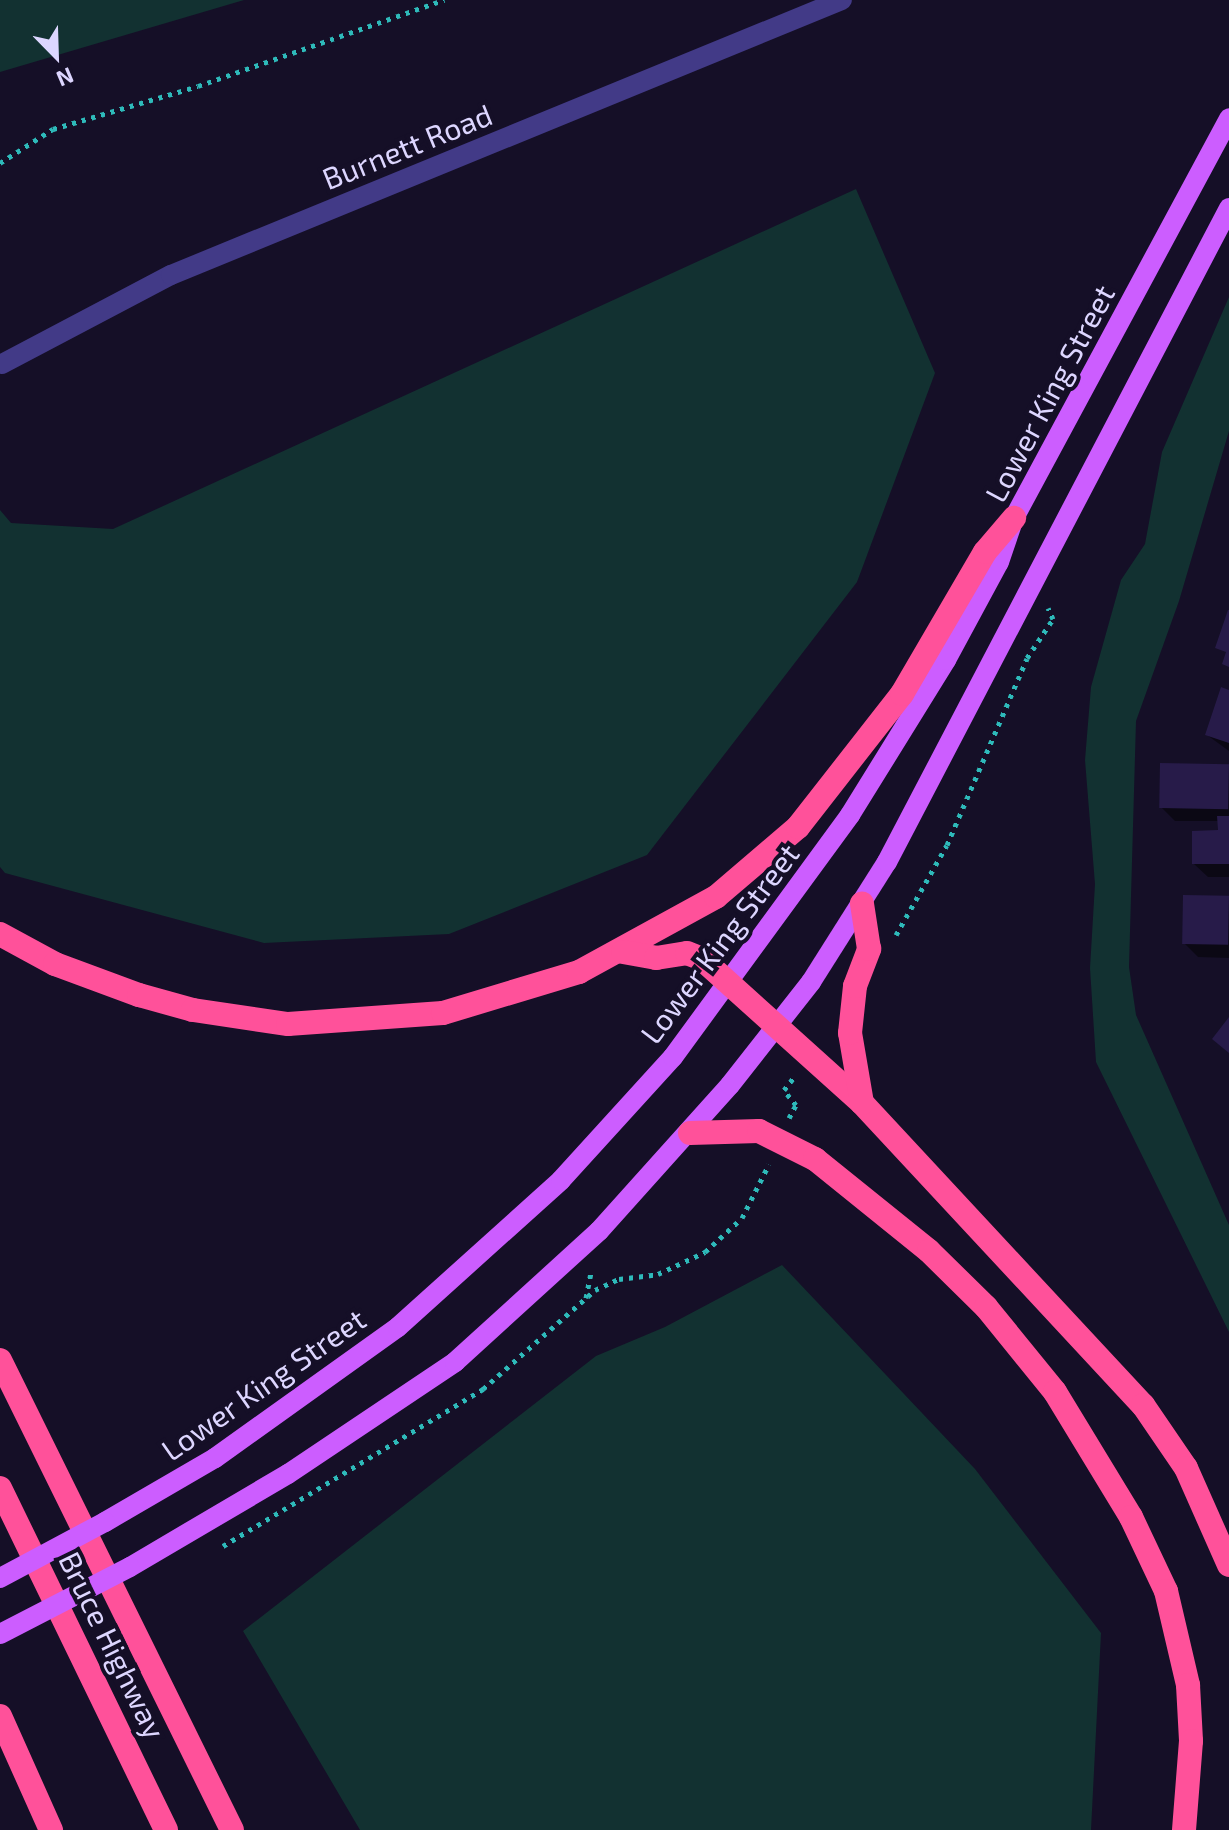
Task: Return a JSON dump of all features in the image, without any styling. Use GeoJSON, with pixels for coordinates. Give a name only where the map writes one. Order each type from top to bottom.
{"type":"FeatureCollection","features":[{"type":"Feature","properties":{"kind":"highway"},"geometry":{"type":"LineString","coordinates":[[0,934],[55,964],[125,991],[193,1010],[288,1024],[392,1019],[480,1005],[623,952],[716,897],[798,827],[902,694],[985,552],[1014,518]]}},
{"type":"Feature","properties":{"kind":"highway"},"geometry":{"type":"LineString","coordinates":[[862,904],[869,949],[855,986],[850,1021],[862,1103]]}},
{"type":"Feature","properties":{"kind":"highway"},"geometry":{"type":"LineString","coordinates":[[623,952],[656,958],[687,953],[729,982],[862,1103],[1143,1405],[1186,1468],[1229,1565]]}},
{"type":"Feature","properties":{"kind":"highway"},"geometry":{"type":"LineString","coordinates":[[690,1133],[759,1131],[815,1159],[929,1251],[986,1307],[1055,1392],[1131,1517],[1166,1591],[1188,1685],[1191,1741],[1184,1830]]}},
{"type":"Feature","properties":{"kind":"highway"},"geometry":{"type":"LineString","coordinates":[[0,1360],[232,1830]]}},
{"type":"Feature","properties":{"kind":"highway","name":"Bruce Highway"},"geometry":{"type":"LineString","coordinates":[[0,1488],[166,1830]]}},
{"type":"Feature","properties":{"kind":"highway"},"geometry":{"type":"LineString","coordinates":[[0,1716],[51,1830]]}},
{"type":"Feature","properties":{"kind":"main road","name":"Lower King Street"},"geometry":{"type":"LineString","coordinates":[[0,1578],[105,1522],[263,1426],[420,1308],[561,1180],[673,1057],[850,815],[906,727],[999,562],[1014,518],[1229,118]]}},
{"type":"Feature","properties":{"kind":"main road"},"geometry":{"type":"LineString","coordinates":[[0,1634],[130,1567],[288,1474],[455,1362],[599,1231],[690,1133],[777,1027],[862,904],[1229,208]]}},
{"type":"Feature","properties":{"kind":"street","name":"Burnett Road"},"geometry":{"type":"LineString","coordinates":[[2,364],[171,275],[842,0]]}},
{"type":"Feature","properties":{"kind":"path"},"geometry":{"type":"LineString","coordinates":[[0,163],[53,129],[198,86],[444,0]]}},
{"type":"Feature","properties":{"kind":"path"},"geometry":{"type":"LineString","coordinates":[[208,1554],[483,1389],[586,1299]]}},
{"type":"Feature","properties":{"kind":"green space"},"geometry":{"type":"Polygon","coordinates":[[[0,0],[244,0],[0,72],[0,0]]]}},
{"type":"Feature","properties":{"kind":"green space"},"geometry":{"type":"Polygon","coordinates":[[[856,189],[935,373],[857,582],[647,855],[449,934],[264,943],[5,873],[0,867],[0,510],[11,523],[113,529],[856,189]]]}},
{"type":"Feature","properties":{"kind":"green space"},"geometry":{"type":"Polygon","coordinates":[[[1229,297],[1229,431],[1179,601],[1136,721],[1129,967],[1136,1015],[1229,1225],[1229,1332],[1096,1062],[1090,968],[1095,884],[1085,760],[1091,687],[1121,580],[1145,544],[1162,452],[1229,297]]]}},
{"type":"Feature","properties":{"kind":"green space"},"geometry":{"type":"Polygon","coordinates":[[[782,1265],[975,1469],[1101,1633],[1091,1830],[360,1830],[243,1631],[596,1356],[665,1327],[782,1265]]]}},
{"type":"Feature","properties":{"kind":"building"},"geometry":{"type":"Polygon","coordinates":[[[1228,610],[1229,667],[1222,664],[1226,652],[1215,648],[1228,610]]]}},
{"type":"Feature","properties":{"kind":"building"},"geometry":{"type":"Polygon","coordinates":[[[1221,687],[1229,690],[1229,743],[1205,735],[1221,687]]]}},
{"type":"Feature","properties":{"kind":"building"},"geometry":{"type":"Polygon","coordinates":[[[1160,763],[1229,764],[1228,809],[1159,808],[1160,763]]]}},
{"type":"Feature","properties":{"kind":"building"},"geometry":{"type":"Polygon","coordinates":[[[1217,816],[1229,816],[1229,864],[1192,864],[1192,831],[1218,830],[1217,816]]]}},
{"type":"Feature","properties":{"kind":"building"},"geometry":{"type":"Polygon","coordinates":[[[1183,895],[1229,896],[1228,945],[1182,944],[1183,895]]]}},
{"type":"Feature","properties":{"kind":"building"},"geometry":{"type":"Polygon","coordinates":[[[1229,1017],[1229,1053],[1212,1039],[1229,1017]]]}}]}
